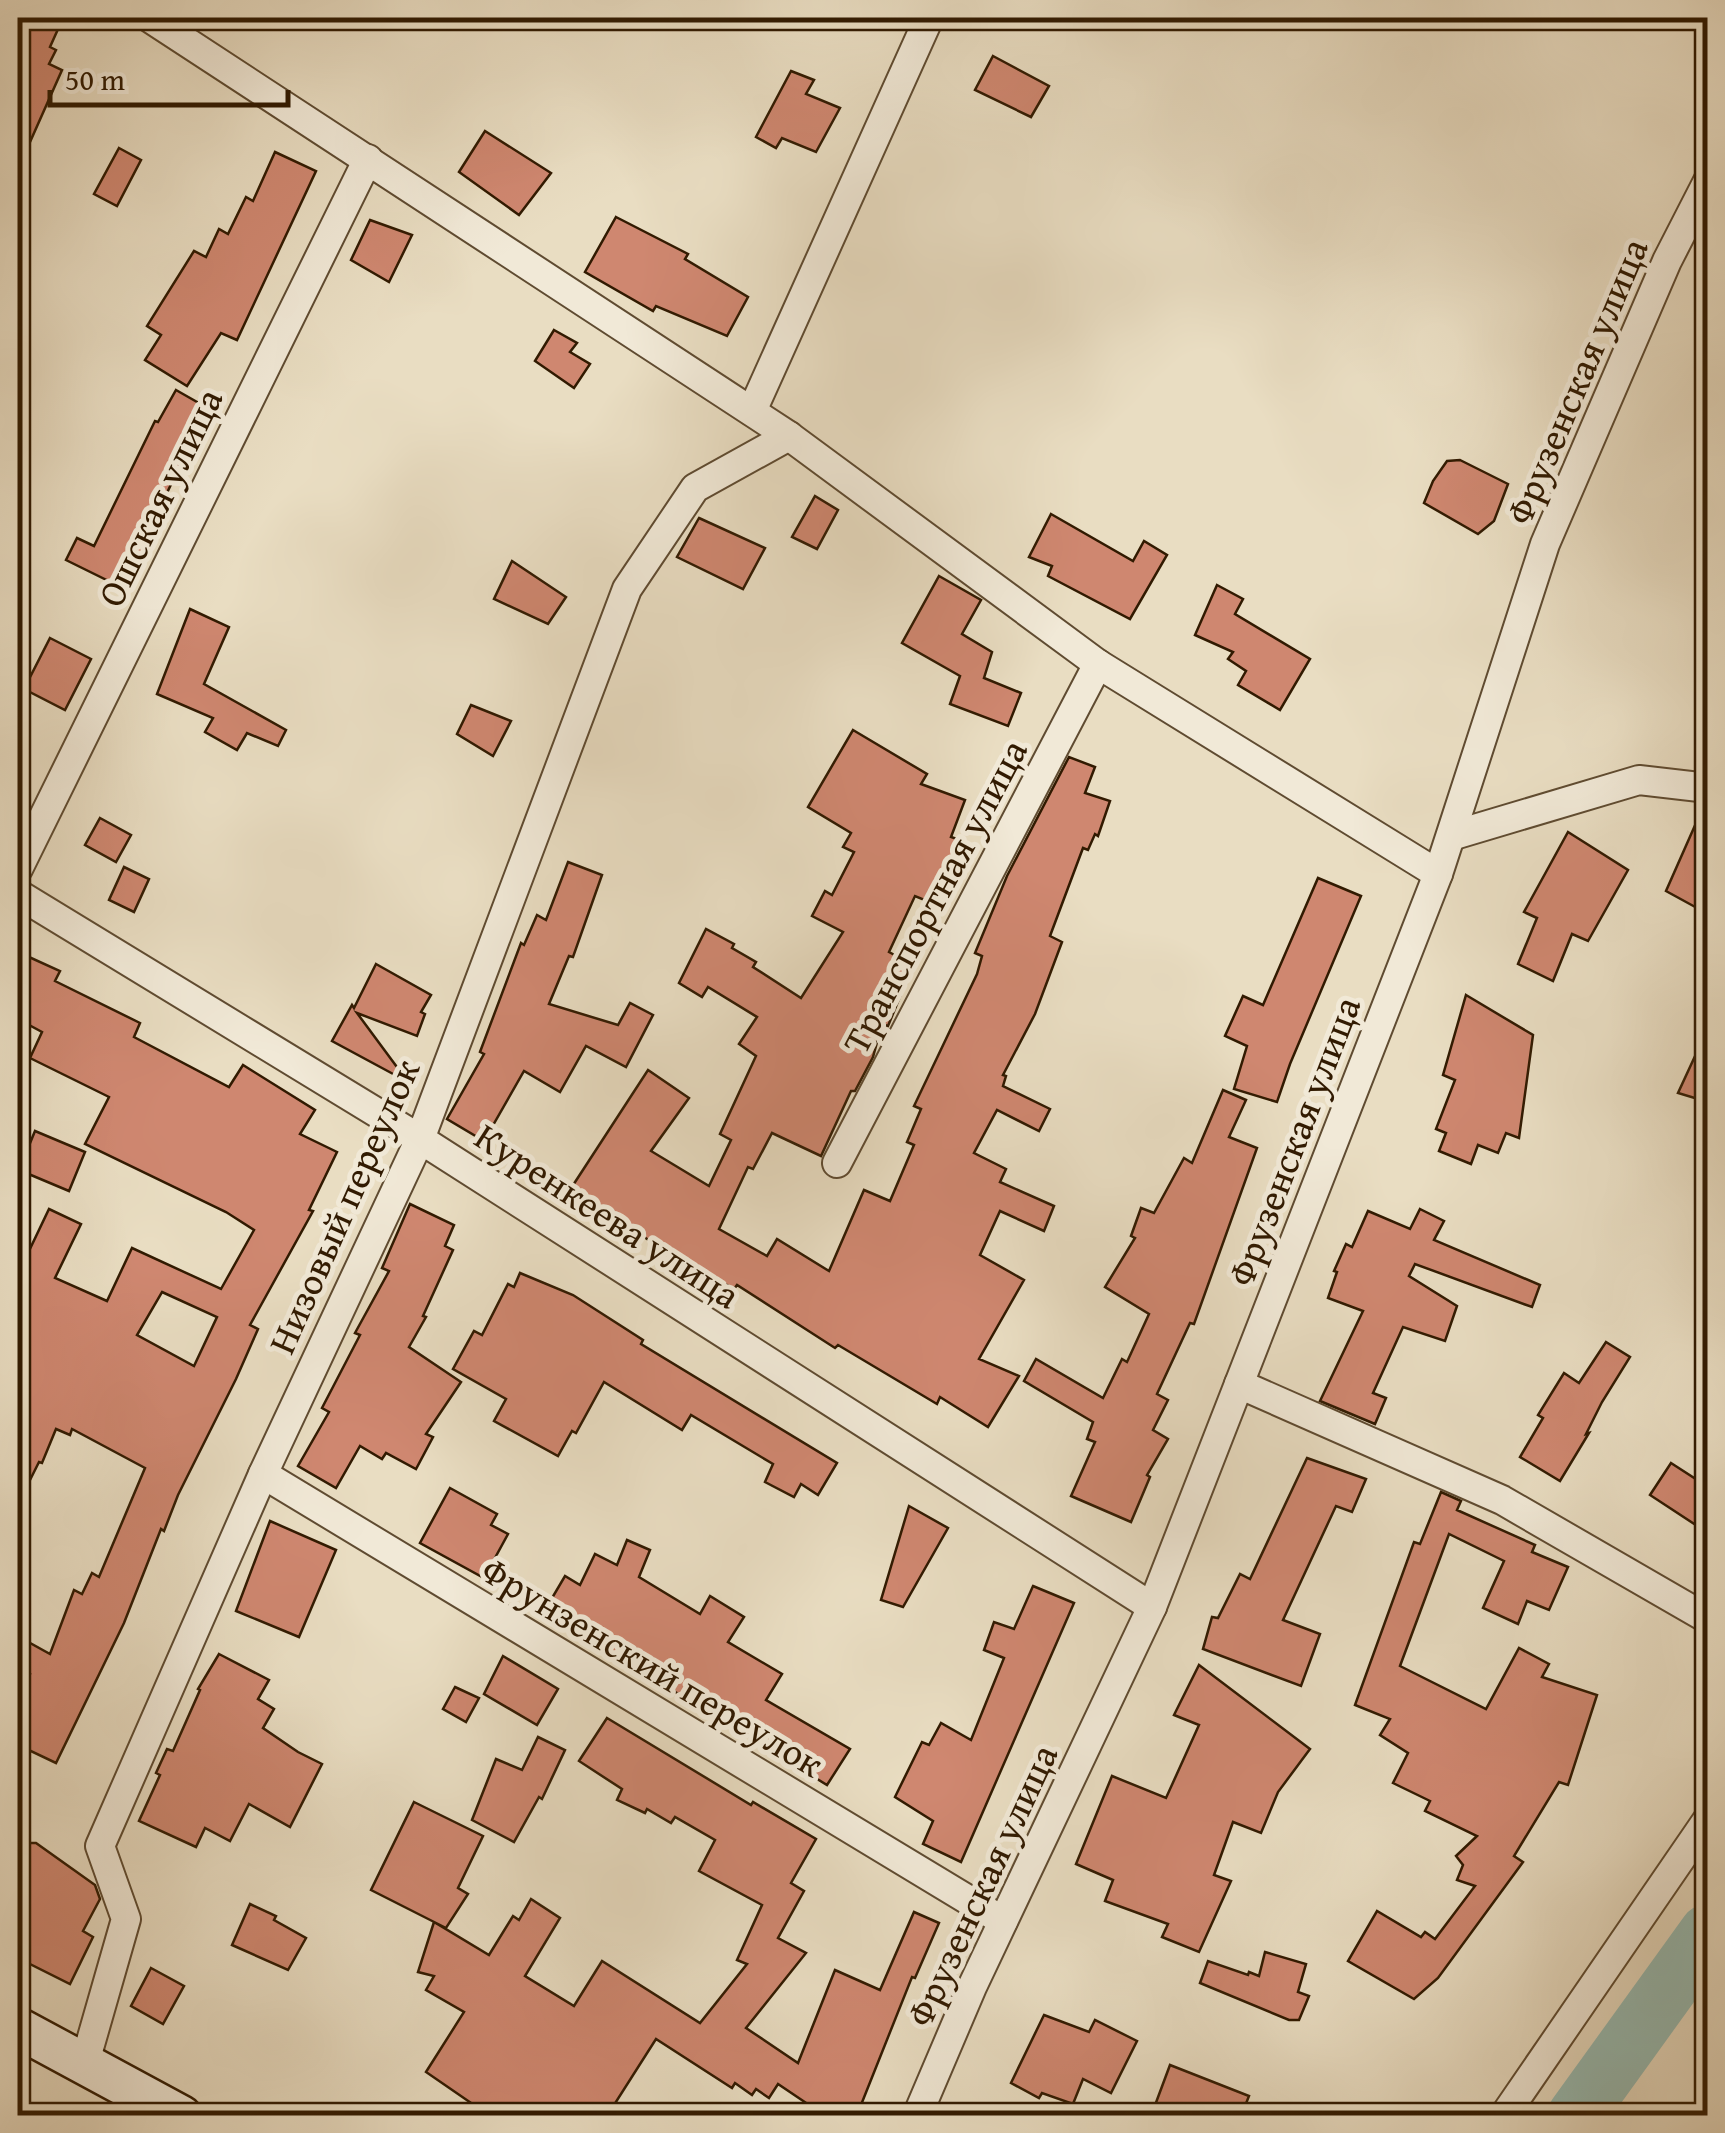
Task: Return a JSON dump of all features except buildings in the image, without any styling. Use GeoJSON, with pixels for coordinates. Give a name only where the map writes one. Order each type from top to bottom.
{"type":"FeatureCollection","features":[{"type":"Feature","properties":{"kind":"main road"},"geometry":{"type":"LineString","coordinates":[[18,2028],[181,2116]]}},
{"type":"Feature","properties":{"kind":"street"},"geometry":{"type":"LineString","coordinates":[[150,18],[789,436],[1098,664],[1438,874]]}},
{"type":"Feature","properties":{"kind":"street"},"geometry":{"type":"LineString","coordinates":[[752,412],[929,18]]}},
{"type":"Feature","properties":{"kind":"street","name":"Ошская улица"},"geometry":{"type":"LineString","coordinates":[[18,869],[368,159]]}},
{"type":"Feature","properties":{"kind":"street","name":"Фрузенская улица"},"geometry":{"type":"LineString","coordinates":[[917,2116],[1003,1921],[1152,1607],[1438,874],[1545,544],[1667,261],[1708,181]]}},
{"type":"Feature","properties":{"kind":"street","name":"Низовый переулок"},"geometry":{"type":"LineString","coordinates":[[84,2062],[126,1919],[100,1846],[263,1474],[420,1139],[628,589],[695,488],[789,436]]}},
{"type":"Feature","properties":{"kind":"street","name":"Транспортная улица"},"geometry":{"type":"LineString","coordinates":[[836,1163],[1098,664]]}},
{"type":"Feature","properties":{"kind":"street"},"geometry":{"type":"LineString","coordinates":[[1451,836],[1639,780],[1708,788]]}},
{"type":"Feature","properties":{"kind":"street","name":"Куренкеева улица"},"geometry":{"type":"LineString","coordinates":[[18,894],[420,1139],[1152,1607]]}},
{"type":"Feature","properties":{"kind":"street"},"geometry":{"type":"LineString","coordinates":[[1239,1384],[1502,1500],[1708,1619]]}},
{"type":"Feature","properties":{"kind":"street","name":"Фрунзенский переулок"},"geometry":{"type":"LineString","coordinates":[[263,1474],[1003,1921]]}},
{"type":"Feature","properties":{"kind":"street"},"geometry":{"type":"LineString","coordinates":[[1504,2116],[1708,1819]]}},
{"type":"Feature","properties":{"kind":"waterway"},"geometry":{"type":"LineString","coordinates":[[1576,2116],[1708,1933]]}}]}
